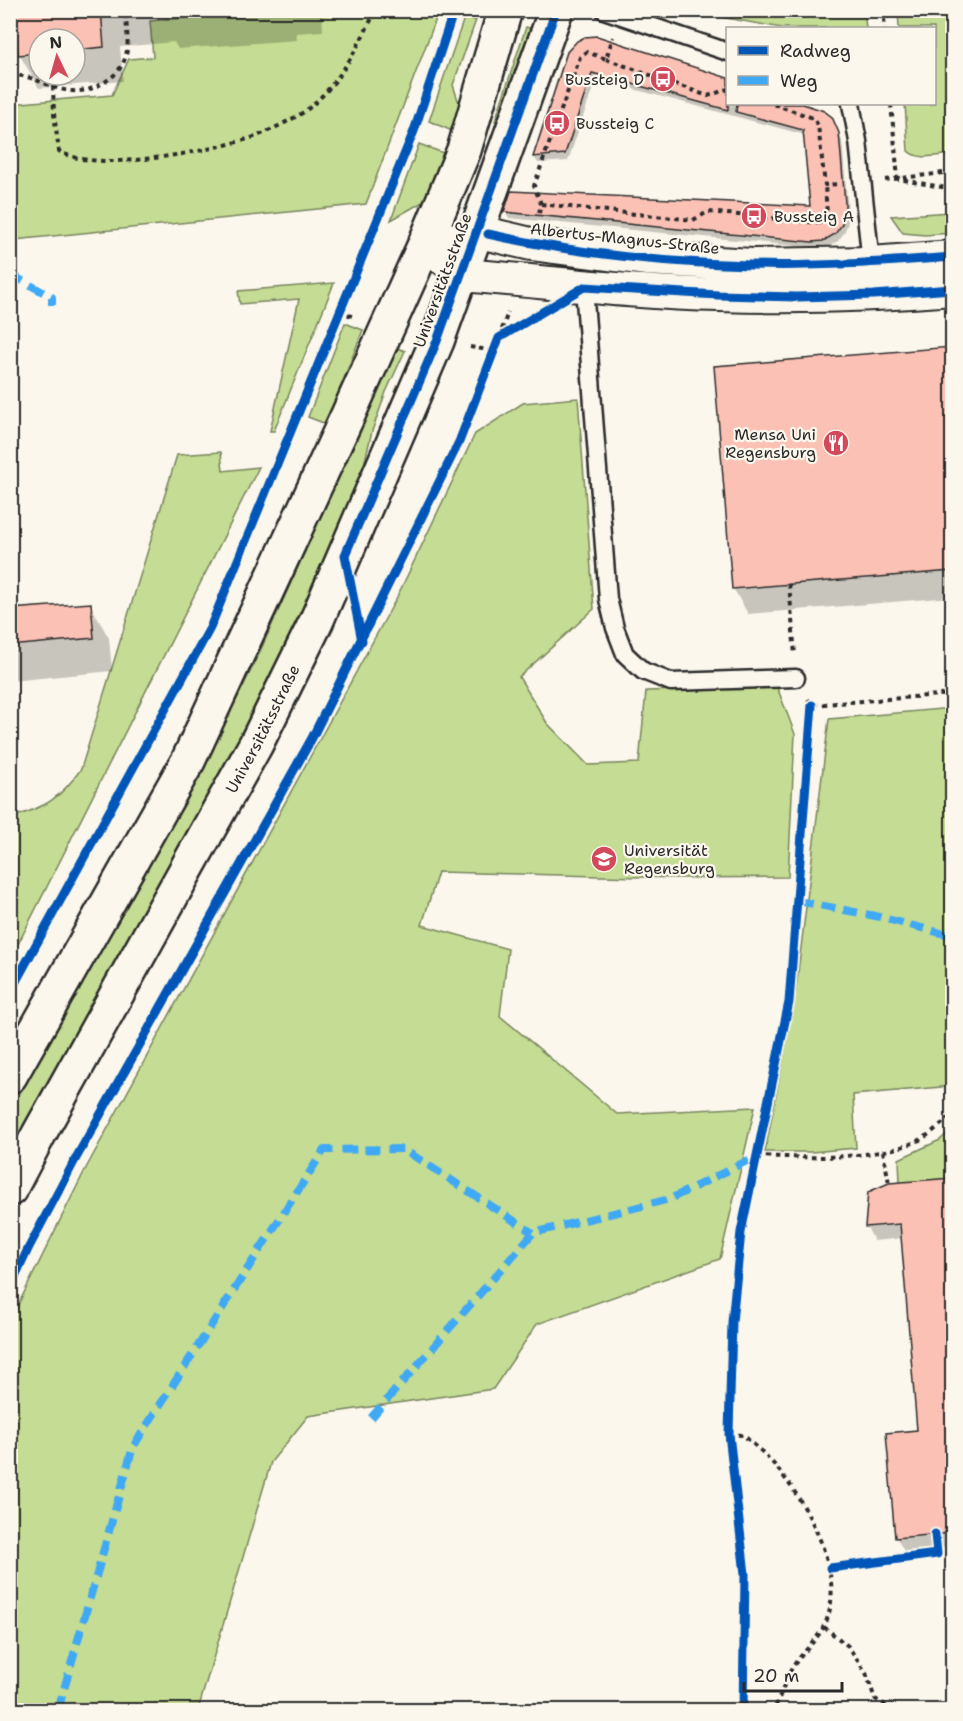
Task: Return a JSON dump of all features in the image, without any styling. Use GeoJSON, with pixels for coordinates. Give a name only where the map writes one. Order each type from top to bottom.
{"type":"FeatureCollection","features":[{"type":"Feature","properties":{"kind":"street","name":"Universitätsstraße"},"geometry":{"type":"LineString","coordinates":[[10,1076],[188,761],[425,244],[464,150],[505,10]]}},
{"type":"Feature","properties":{"kind":"street","name":"Universitätsstraße"},"geometry":{"type":"LineString","coordinates":[[10,1189],[256,744],[316,622],[437,341],[556,10]]}},
{"type":"Feature","properties":{"kind":"street","name":"Albertus-Magnus-Straße"},"geometry":{"type":"LineString","coordinates":[[425,244],[488,234],[531,244],[646,259],[753,265],[871,263],[952,257]]}},
{"type":"Feature","properties":{"kind":"street"},"geometry":{"type":"LineString","coordinates":[[425,244],[461,272],[474,276],[584,286],[718,295],[797,297],[874,295],[952,289]]}},
{"type":"Feature","properties":{"kind":"street"},"geometry":{"type":"LineString","coordinates":[[871,263],[874,295]]}},
{"type":"Feature","properties":{"kind":"lane"},"geometry":{"type":"LineString","coordinates":[[612,13],[726,51]]}},
{"type":"Feature","properties":{"kind":"lane"},"geometry":{"type":"LineString","coordinates":[[851,105],[858,141],[871,263]]}},
{"type":"Feature","properties":{"kind":"lane"},"geometry":{"type":"LineString","coordinates":[[584,286],[608,599],[615,628],[625,654],[643,671],[671,682],[796,678]]}},
{"type":"Feature","properties":{"kind":"path"},"geometry":{"type":"LineString","coordinates":[[56,87],[72,92],[92,90],[112,78],[123,66],[128,47],[125,10]]}},
{"type":"Feature","properties":{"kind":"path"},"geometry":{"type":"LineString","coordinates":[[53,87],[59,150],[66,155],[73,158],[117,161],[194,152],[258,135],[308,110],[337,82],[355,53],[376,10]]}},
{"type":"Feature","properties":{"kind":"path"},"geometry":{"type":"LineString","coordinates":[[883,10],[885,27]]}},
{"type":"Feature","properties":{"kind":"path"},"geometry":{"type":"LineString","coordinates":[[606,59],[612,13]]}},
{"type":"Feature","properties":{"kind":"path"},"geometry":{"type":"LineString","coordinates":[[531,244],[542,204],[534,186],[580,57],[587,52],[708,96],[726,90]]}},
{"type":"Feature","properties":{"kind":"path"},"geometry":{"type":"LineString","coordinates":[[10,75],[27,77]]}},
{"type":"Feature","properties":{"kind":"path"},"geometry":{"type":"LineString","coordinates":[[891,105],[898,180],[952,189]]}},
{"type":"Feature","properties":{"kind":"path"},"geometry":{"type":"LineString","coordinates":[[542,204],[693,220],[708,212],[819,223],[827,216],[825,185]]}},
{"type":"Feature","properties":{"kind":"path"},"geometry":{"type":"LineString","coordinates":[[789,584],[796,678],[812,705],[952,694]]}},
{"type":"Feature","properties":{"kind":"path"},"geometry":{"type":"LineString","coordinates":[[757,1156],[810,1158],[883,1151],[916,1142],[952,1115]]}},
{"type":"Feature","properties":{"kind":"path"},"geometry":{"type":"LineString","coordinates":[[883,1151],[889,1183]]}},
{"type":"Feature","properties":{"kind":"path"},"geometry":{"type":"LineString","coordinates":[[729,1434],[743,1435],[770,1460],[800,1501],[816,1532],[830,1568],[832,1601],[824,1627],[792,1668],[774,1710]]}},
{"type":"Feature","properties":{"kind":"path"},"geometry":{"type":"LineString","coordinates":[[830,1568],[937,1554],[935,1534]]}},
{"type":"Feature","properties":{"kind":"path"},"geometry":{"type":"LineString","coordinates":[[824,1627],[848,1646],[866,1673],[875,1699],[894,1710]]}},
{"type":"Feature","properties":{"kind":"green space"},"geometry":{"type":"Polygon","coordinates":[[[274,10],[439,11],[366,204],[14,240],[11,238],[11,104],[112,95],[129,59],[153,57],[150,21],[274,10]]]}},
{"type":"Feature","properties":{"kind":"green space"},"geometry":{"type":"Polygon","coordinates":[[[687,11],[864,11],[866,27],[776,27],[687,11]]]}},
{"type":"Feature","properties":{"kind":"green space"},"geometry":{"type":"Polygon","coordinates":[[[898,11],[952,11],[952,154],[923,157],[908,151],[905,105],[936,105],[936,27],[899,27],[898,11]]]}},
{"type":"Feature","properties":{"kind":"green space"},"geometry":{"type":"Polygon","coordinates":[[[464,18],[476,20],[453,85],[461,109],[452,131],[429,121],[464,18]]]}},
{"type":"Feature","properties":{"kind":"green space"},"geometry":{"type":"Polygon","coordinates":[[[526,27],[536,30],[504,125],[495,121],[526,27]]]}},
{"type":"Feature","properties":{"kind":"green space"},"geometry":{"type":"Polygon","coordinates":[[[419,144],[446,154],[435,195],[391,220],[419,144]]]}},
{"type":"Feature","properties":{"kind":"green space"},"geometry":{"type":"Polygon","coordinates":[[[952,212],[952,233],[925,235],[903,233],[891,216],[952,212]]]}},
{"type":"Feature","properties":{"kind":"green space"},"geometry":{"type":"Polygon","coordinates":[[[334,283],[274,431],[270,431],[299,299],[240,304],[238,291],[334,283]]]}},
{"type":"Feature","properties":{"kind":"green space"},"geometry":{"type":"Polygon","coordinates":[[[345,323],[363,330],[326,424],[308,417],[345,323]]]}},
{"type":"Feature","properties":{"kind":"green space"},"geometry":{"type":"Polygon","coordinates":[[[392,346],[405,351],[386,392],[372,431],[358,490],[343,529],[214,798],[11,1158],[11,1109],[194,786],[258,656],[319,520],[392,346]]]}},
{"type":"Feature","properties":{"kind":"green space"},"geometry":{"type":"Polygon","coordinates":[[[578,398],[594,609],[519,677],[547,723],[588,765],[639,763],[646,691],[777,687],[795,734],[788,877],[680,878],[438,872],[422,925],[508,949],[500,1016],[617,1114],[755,1107],[720,1259],[537,1324],[493,1389],[308,1416],[271,1462],[198,1710],[11,1710],[11,1319],[85,1170],[397,597],[475,434],[523,403],[578,398]]]}},
{"type":"Feature","properties":{"kind":"green space"},"geometry":{"type":"Polygon","coordinates":[[[221,452],[223,471],[259,467],[11,958],[11,818],[51,801],[66,788],[81,769],[177,455],[221,452]]]}},
{"type":"Feature","properties":{"kind":"green space"},"geometry":{"type":"Polygon","coordinates":[[[952,708],[952,1086],[853,1095],[856,1148],[811,1152],[765,1152],[795,997],[829,719],[952,708]]]}},
{"type":"Feature","properties":{"kind":"green space"},"geometry":{"type":"Polygon","coordinates":[[[952,1129],[952,1178],[900,1183],[899,1159],[940,1140],[952,1129]]]}},
{"type":"Feature","properties":{"kind":"building"},"geometry":{"type":"Polygon","coordinates":[[[15,10],[101,10],[104,47],[87,49],[87,27],[27,27],[27,54],[18,55],[15,10]]]}},
{"type":"Feature","properties":{"kind":"building"},"geometry":{"type":"Polygon","coordinates":[[[597,36],[726,77],[728,110],[592,73],[565,154],[533,157],[567,52],[577,41],[585,37],[597,36]]]}},
{"type":"Feature","properties":{"kind":"building"},"geometry":{"type":"Polygon","coordinates":[[[737,105],[806,105],[824,111],[832,117],[839,133],[845,203],[845,216],[835,234],[823,241],[812,242],[504,212],[511,191],[810,206],[803,130],[736,112],[737,105]]]}},
{"type":"Feature","properties":{"kind":"building","name":"Mensa Uni Regensburg"},"geometry":{"type":"Polygon","coordinates":[[[952,347],[952,571],[732,589],[714,366],[952,347]]]}},
{"type":"Feature","properties":{"kind":"building"},"geometry":{"type":"Polygon","coordinates":[[[91,603],[94,638],[10,646],[10,609],[91,603]]]}},
{"type":"Feature","properties":{"kind":"building"},"geometry":{"type":"Polygon","coordinates":[[[952,1178],[952,1533],[895,1538],[886,1433],[917,1430],[900,1224],[865,1227],[868,1192],[889,1183],[952,1178]]]}},
{"type":"Feature","properties":{"kind":"marked path"},"geometry":{"type":"LineString","coordinates":[[10,274],[52,297],[52,305]]}},
{"type":"Feature","properties":{"kind":"marked path"},"geometry":{"type":"LineString","coordinates":[[798,901],[875,916],[952,936]]}},
{"type":"Feature","properties":{"kind":"marked path"},"geometry":{"type":"LineString","coordinates":[[58,1710],[133,1447],[324,1150],[403,1149],[533,1233]]}},
{"type":"Feature","properties":{"kind":"marked path"},"geometry":{"type":"LineString","coordinates":[[371,1418],[533,1233],[670,1199],[757,1156]]}},
{"type":"Feature","properties":{"kind":"cycle path"},"geometry":{"type":"LineString","coordinates":[[10,992],[210,628],[414,131],[454,10]]}},
{"type":"Feature","properties":{"kind":"cycle path"},"geometry":{"type":"LineString","coordinates":[[362,641],[345,555],[437,341],[556,10]]}},
{"type":"Feature","properties":{"kind":"cycle path"},"geometry":{"type":"LineString","coordinates":[[488,234],[586,252],[718,264],[827,265],[952,257]]}},
{"type":"Feature","properties":{"kind":"cycle path"},"geometry":{"type":"LineString","coordinates":[[10,1288],[76,1158],[312,738],[459,442],[499,338],[584,287],[797,297],[874,295],[952,289]]}},
{"type":"Feature","properties":{"kind":"cycle path"},"geometry":{"type":"LineString","coordinates":[[743,1710],[745,1574],[729,1434],[732,1322],[741,1232],[789,1002],[812,705]]}},
{"type":"Feature","properties":{"kind":"cycle path"},"geometry":{"type":"LineString","coordinates":[[830,1568],[937,1554],[935,1534]]}},
{"type":"Feature","properties":{"kind":"place","name":"Bussteig D"},"geometry":{"type":"Point","coordinates":[663,79]}},
{"type":"Feature","properties":{"kind":"place","name":"Bussteig C"},"geometry":{"type":"Point","coordinates":[557,123]}},
{"type":"Feature","properties":{"kind":"place","name":"Bussteig A"},"geometry":{"type":"Point","coordinates":[754,216]}},
{"type":"Feature","properties":{"kind":"place","name":"Mensa Uni Regensburg"},"geometry":{"type":"Point","coordinates":[836,443]}},
{"type":"Feature","properties":{"kind":"place","name":"Universität Regensburg"},"geometry":{"type":"Point","coordinates":[604,859]}}]}
